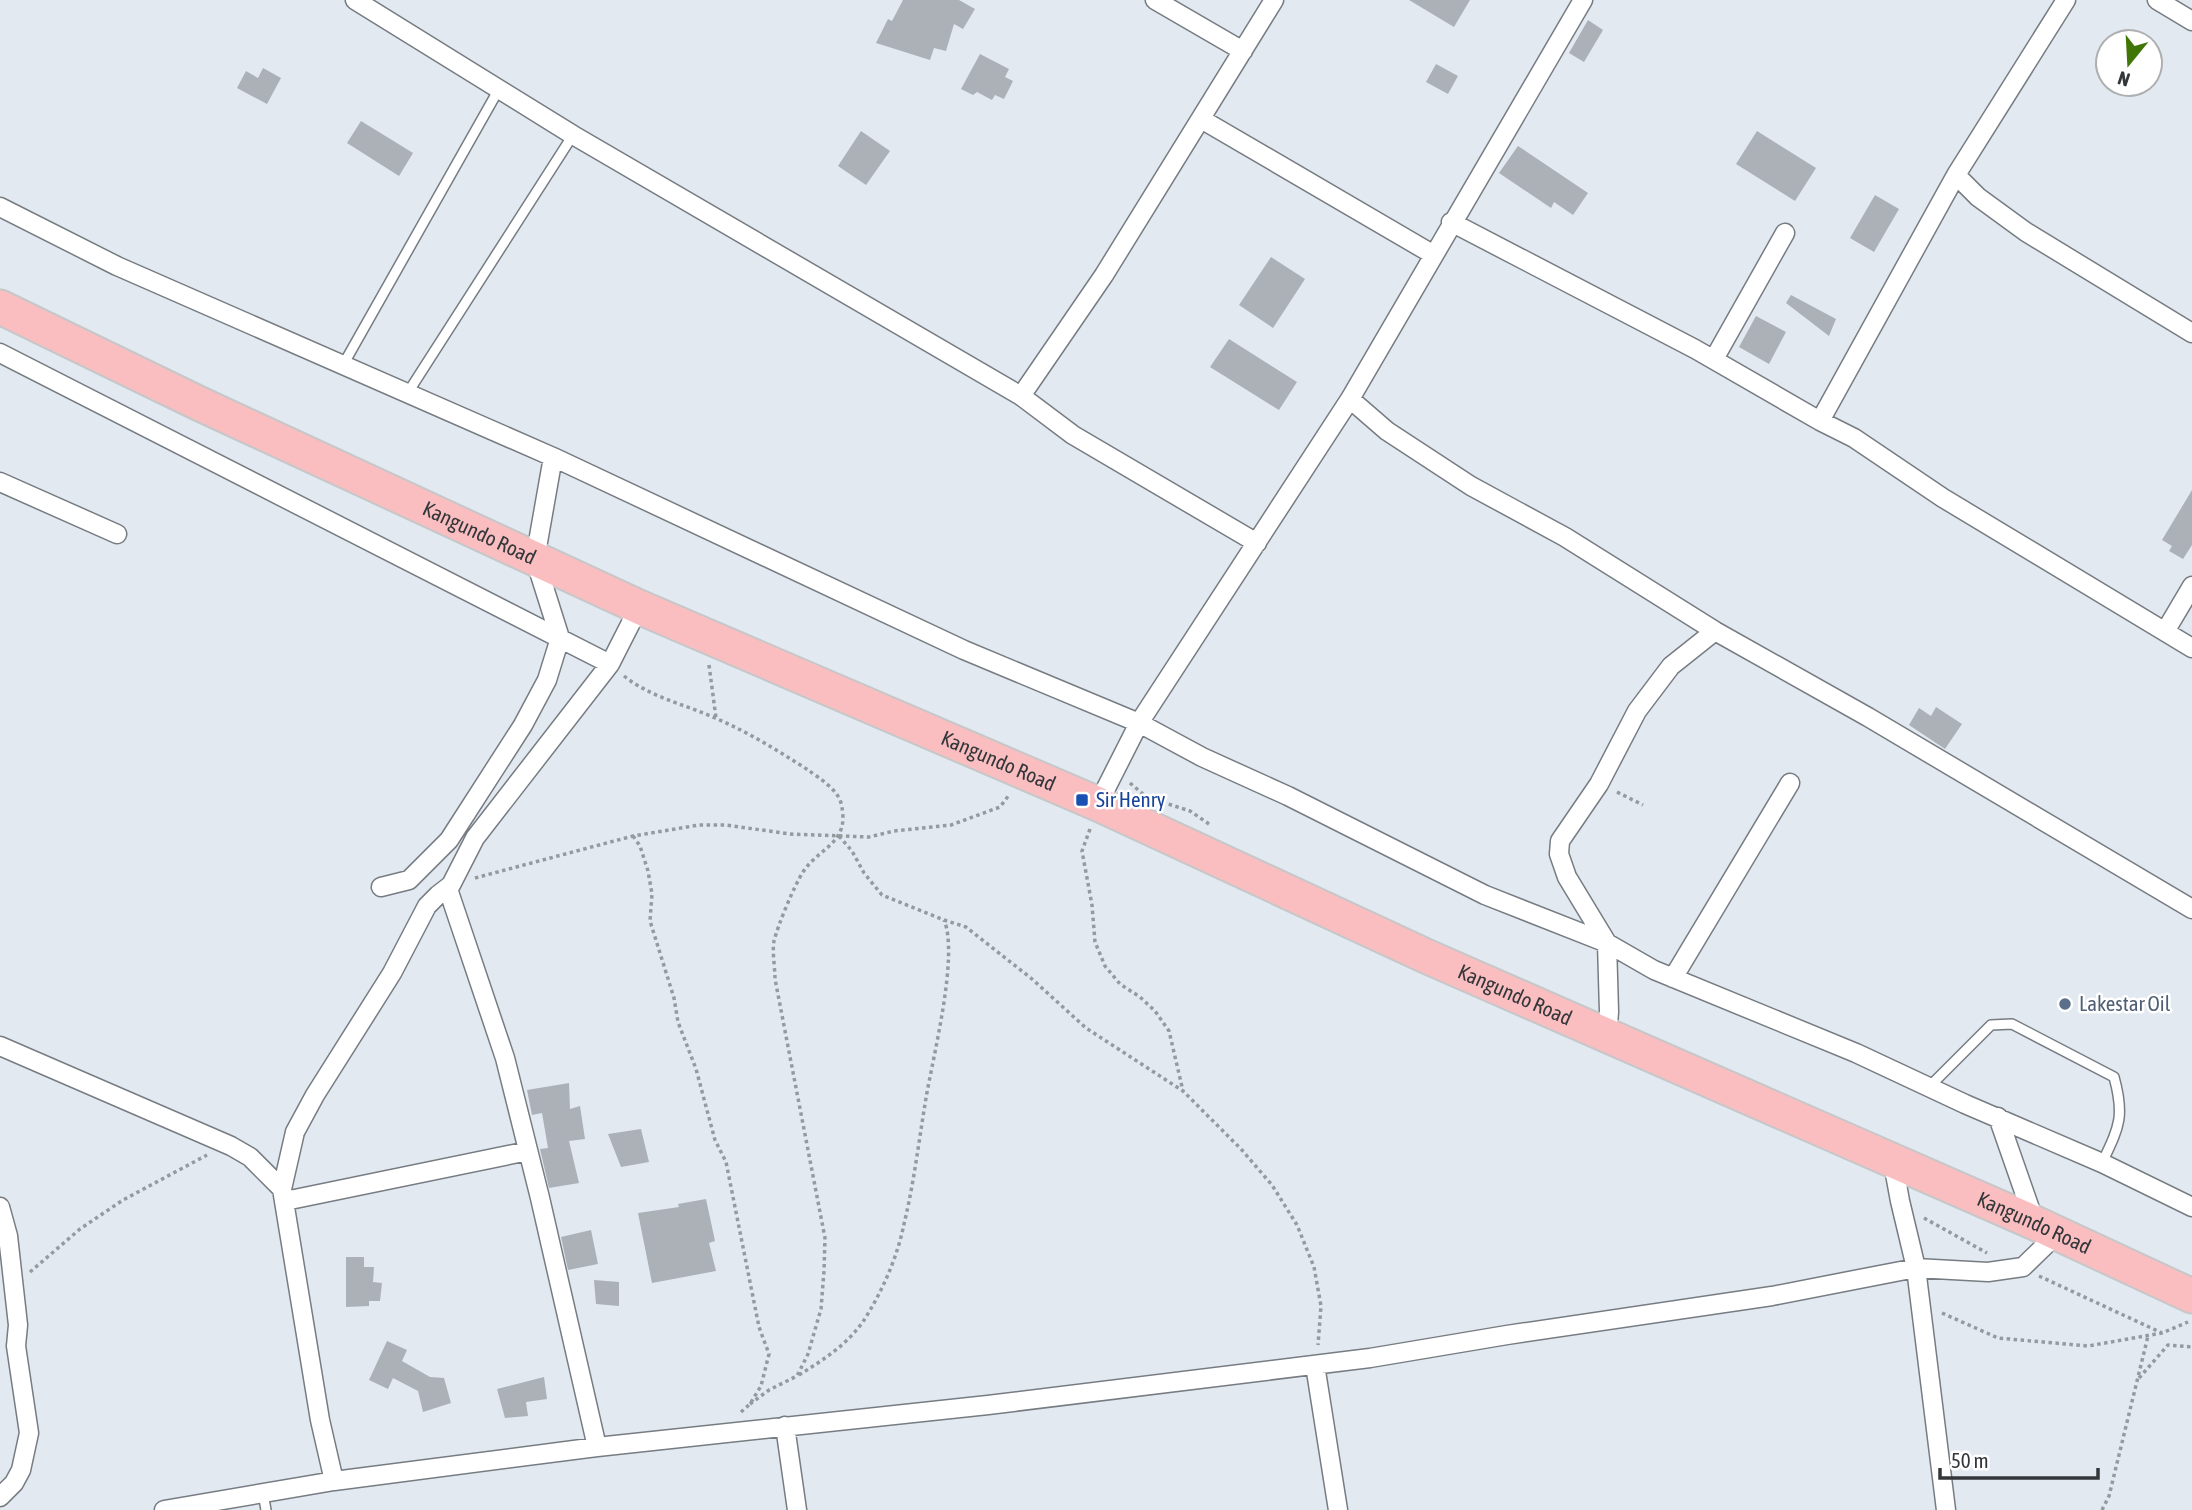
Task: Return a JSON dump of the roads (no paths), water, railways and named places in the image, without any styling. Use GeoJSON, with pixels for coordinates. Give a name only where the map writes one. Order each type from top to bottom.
{"type":"FeatureCollection","features":[{"type":"Feature","properties":{"kind":"highway","name":"Kangundo Road"},"geometry":{"type":"LineString","coordinates":[[0,307],[639,607],[1098,804],[1428,957],[2192,1296]]}},
{"type":"Feature","properties":{"kind":"street"},"geometry":{"type":"LineString","coordinates":[[355,0],[573,135],[1021,396],[1073,435],[1256,543]]}},
{"type":"Feature","properties":{"kind":"street"},"geometry":{"type":"LineString","coordinates":[[1155,0],[1243,51]]}},
{"type":"Feature","properties":{"kind":"street"},"geometry":{"type":"LineString","coordinates":[[1021,396],[1104,275],[1274,0]]}},
{"type":"Feature","properties":{"kind":"street"},"geometry":{"type":"LineString","coordinates":[[1098,804],[1139,723],[1350,399],[1583,0]]}},
{"type":"Feature","properties":{"kind":"street"},"geometry":{"type":"LineString","coordinates":[[1820,421],[1956,174],[2066,0]]}},
{"type":"Feature","properties":{"kind":"street"},"geometry":{"type":"LineString","coordinates":[[2157,0],[2192,20]]}},
{"type":"Feature","properties":{"kind":"street"},"geometry":{"type":"LineString","coordinates":[[1201,119],[1434,255]]}},
{"type":"Feature","properties":{"kind":"street"},"geometry":{"type":"LineString","coordinates":[[1956,174],[1978,197],[2026,232],[2192,333]]}},
{"type":"Feature","properties":{"kind":"street"},"geometry":{"type":"LineString","coordinates":[[0,207],[117,266],[553,457],[964,650],[1139,723],[1485,895],[1607,943],[1673,978],[1856,1053],[2102,1163],[2192,1208]]}},
{"type":"Feature","properties":{"kind":"street"},"geometry":{"type":"LineString","coordinates":[[1451,222],[1714,359],[1854,438],[1966,511],[2192,648]]}},
{"type":"Feature","properties":{"kind":"street"},"geometry":{"type":"LineString","coordinates":[[1714,359],[1785,233]]}},
{"type":"Feature","properties":{"kind":"street"},"geometry":{"type":"LineString","coordinates":[[0,354],[610,664]]}},
{"type":"Feature","properties":{"kind":"street"},"geometry":{"type":"LineString","coordinates":[[1350,399],[1387,431],[1471,485],[1564,537],[1715,631],[1868,717],[2192,909]]}},
{"type":"Feature","properties":{"kind":"street"},"geometry":{"type":"LineString","coordinates":[[381,887],[409,880],[449,839],[523,725],[547,680],[560,638],[535,559],[553,457]]}},
{"type":"Feature","properties":{"kind":"street"},"geometry":{"type":"LineString","coordinates":[[0,482],[117,534]]}},
{"type":"Feature","properties":{"kind":"street"},"geometry":{"type":"LineString","coordinates":[[2166,631],[2192,586]]}},
{"type":"Feature","properties":{"kind":"street"},"geometry":{"type":"LineString","coordinates":[[334,1481],[320,1420],[283,1195],[295,1132],[315,1095],[392,973],[427,906],[450,887],[475,838],[610,664],[639,607]]}},
{"type":"Feature","properties":{"kind":"street"},"geometry":{"type":"LineString","coordinates":[[1607,1036],[1607,943],[1567,877],[1559,854],[1560,841],[1599,784],[1637,711],[1671,666],[1715,631]]}},
{"type":"Feature","properties":{"kind":"street"},"geometry":{"type":"LineString","coordinates":[[1673,978],[1790,783]]}},
{"type":"Feature","properties":{"kind":"street"},"geometry":{"type":"LineString","coordinates":[[450,887],[505,1058],[597,1447]]}},
{"type":"Feature","properties":{"kind":"street"},"geometry":{"type":"LineString","coordinates":[[0,1046],[231,1146],[250,1157],[283,1195]]}},
{"type":"Feature","properties":{"kind":"street"},"geometry":{"type":"LineString","coordinates":[[164,1510],[265,1502],[334,1481],[597,1447],[988,1405],[1315,1365],[1759,1298],[1916,1268],[1988,1272],[2023,1267],[2046,1229],[1998,1117]]}},
{"type":"Feature","properties":{"kind":"street"},"geometry":{"type":"LineString","coordinates":[[283,1195],[528,1151]]}},
{"type":"Feature","properties":{"kind":"street"},"geometry":{"type":"LineString","coordinates":[[1893,1163],[1916,1268],[1946,1510]]}},
{"type":"Feature","properties":{"kind":"street"},"geometry":{"type":"LineString","coordinates":[[0,1207],[8,1236],[18,1325],[16,1346],[29,1433],[21,1470],[14,1483],[0,1497]]}},
{"type":"Feature","properties":{"kind":"street"},"geometry":{"type":"LineString","coordinates":[[1315,1365],[1338,1510]]}},
{"type":"Feature","properties":{"kind":"street"},"geometry":{"type":"LineString","coordinates":[[785,1426],[797,1510]]}},
{"type":"Feature","properties":{"kind":"lane"},"geometry":{"type":"LineString","coordinates":[[342,365],[499,89]]}},
{"type":"Feature","properties":{"kind":"lane"},"geometry":{"type":"LineString","coordinates":[[407,394],[573,135]]}},
{"type":"Feature","properties":{"kind":"lane"},"geometry":{"type":"LineString","coordinates":[[1929,1087],[1991,1025],[2011,1024],[2114,1077],[2121,1102],[2119,1126],[2102,1163]]}},
{"type":"Feature","properties":{"kind":"place","name":"Sir Henry"},"geometry":{"type":"Point","coordinates":[1082,800]}},
{"type":"Feature","properties":{"kind":"place","name":"Lakestar Oil"},"geometry":{"type":"Point","coordinates":[2065,1004]}}]}
